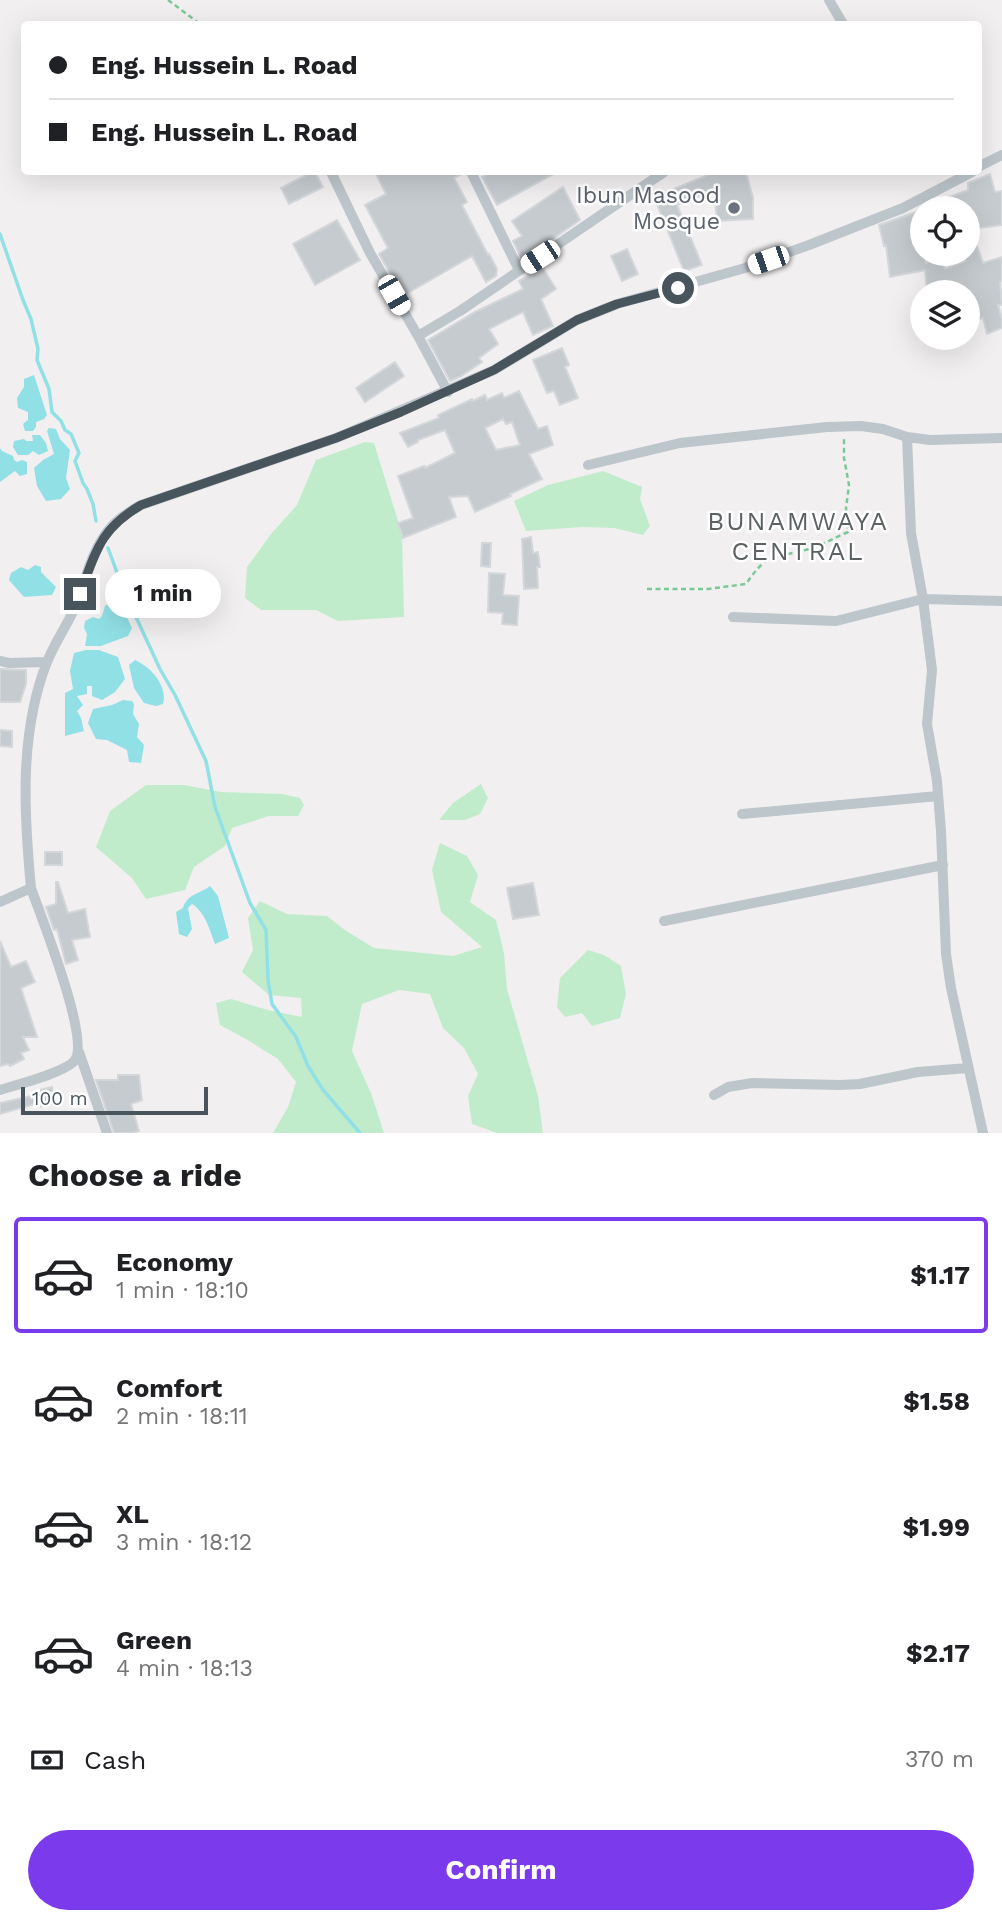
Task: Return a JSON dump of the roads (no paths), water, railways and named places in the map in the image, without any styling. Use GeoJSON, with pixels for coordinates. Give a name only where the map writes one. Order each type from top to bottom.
{"type":"FeatureCollection","features":[{"type":"Feature","properties":{"kind":"street"},"geometry":{"type":"LineString","coordinates":[[829,0],[841,21]]}},
{"type":"Feature","properties":{"kind":"street"},"geometry":{"type":"LineString","coordinates":[[982,165],[1002,155]]}},
{"type":"Feature","properties":{"kind":"street"},"geometry":{"type":"LineString","coordinates":[[332,175],[370,253],[448,391]]}},
{"type":"Feature","properties":{"kind":"street"},"geometry":{"type":"LineString","coordinates":[[472,175],[519,270]]}},
{"type":"Feature","properties":{"kind":"street"},"geometry":{"type":"LineString","coordinates":[[418,336],[460,311],[660,175]]}},
{"type":"Feature","properties":{"kind":"street"},"geometry":{"type":"LineString","coordinates":[[107,1133],[79,1052],[73,1009],[31,888],[25,808],[26,765],[36,698],[47,662],[75,607],[100,543],[111,527],[141,505],[336,438],[448,391],[494,370],[577,320],[617,304],[744,268],[809,245],[903,208],[965,175]]}},
{"type":"Feature","properties":{"kind":"street"},"geometry":{"type":"LineString","coordinates":[[588,465],[680,443],[843,427],[883,429],[907,437],[930,440],[1002,439]]}},
{"type":"Feature","properties":{"kind":"street"},"geometry":{"type":"LineString","coordinates":[[907,437],[911,533],[932,670],[927,724],[939,796],[948,969],[983,1133]]}},
{"type":"Feature","properties":{"kind":"street"},"geometry":{"type":"LineString","coordinates":[[733,617],[836,621],[923,599],[1002,601]]}},
{"type":"Feature","properties":{"kind":"street"},"geometry":{"type":"LineString","coordinates":[[0,661],[47,662]]}},
{"type":"Feature","properties":{"kind":"street"},"geometry":{"type":"LineString","coordinates":[[742,814],[939,796]]}},
{"type":"Feature","properties":{"kind":"street"},"geometry":{"type":"LineString","coordinates":[[664,921],[943,865]]}},
{"type":"Feature","properties":{"kind":"street"},"geometry":{"type":"LineString","coordinates":[[0,902],[31,888]]}},
{"type":"Feature","properties":{"kind":"street"},"geometry":{"type":"LineString","coordinates":[[0,1090],[71,1065],[79,1052]]}},
{"type":"Feature","properties":{"kind":"street"},"geometry":{"type":"LineString","coordinates":[[714,1095],[738,1084],[840,1086],[918,1072],[968,1068]]}},
{"type":"Feature","properties":{"kind":"water"},"geometry":{"type":"Polygon","coordinates":[[[34,375],[47,415],[36,422],[33,431],[25,431],[23,424],[28,420],[28,412],[18,408],[17,398],[24,387],[24,379],[34,375]]]}},
{"type":"Feature","properties":{"kind":"water"},"geometry":{"type":"Polygon","coordinates":[[[49,428],[56,429],[60,439],[70,450],[66,478],[70,489],[61,499],[46,501],[37,486],[34,468],[54,454],[47,431],[49,428]]]}},
{"type":"Feature","properties":{"kind":"water"},"geometry":{"type":"Polygon","coordinates":[[[32,435],[40,435],[48,451],[39,455],[33,451],[28,455],[18,455],[13,447],[14,441],[33,441],[32,435]]]}},
{"type":"Feature","properties":{"kind":"water"},"geometry":{"type":"Polygon","coordinates":[[[0,448],[17,462],[27,462],[27,474],[20,476],[15,471],[0,482],[0,448]]]}},
{"type":"Feature","properties":{"kind":"water"},"geometry":{"type":"Polygon","coordinates":[[[35,565],[41,567],[41,572],[56,587],[52,595],[24,597],[9,580],[11,573],[21,567],[28,570],[35,565]]]}},
{"type":"Feature","properties":{"kind":"water"},"geometry":{"type":"Polygon","coordinates":[[[117,598],[125,603],[123,609],[132,628],[128,636],[101,646],[85,646],[85,621],[93,617],[99,619],[105,606],[117,598]]]}},
{"type":"Feature","properties":{"kind":"water"},"geometry":{"type":"Polygon","coordinates":[[[99,650],[118,657],[125,679],[115,692],[102,700],[92,696],[92,686],[87,686],[87,694],[77,696],[83,705],[77,711],[84,731],[65,736],[65,693],[73,689],[70,671],[74,653],[99,650]]]}},
{"type":"Feature","properties":{"kind":"water"},"geometry":{"type":"Polygon","coordinates":[[[135,660],[147,667],[161,684],[163,704],[156,706],[144,703],[134,688],[129,665],[135,660]]]}},
{"type":"Feature","properties":{"kind":"water"},"geometry":{"type":"Polygon","coordinates":[[[123,700],[132,701],[134,704],[133,714],[139,724],[137,737],[144,745],[141,763],[129,762],[127,750],[107,740],[96,739],[88,723],[93,709],[123,700]]]}},
{"type":"Feature","properties":{"kind":"water"},"geometry":{"type":"Polygon","coordinates":[[[210,886],[218,896],[229,938],[215,944],[197,907],[192,904],[188,908],[192,929],[187,937],[179,934],[176,912],[183,908],[191,897],[210,886]]]}},
{"type":"Feature","properties":{"kind":"waterway"},"geometry":{"type":"LineString","coordinates":[[0,234],[31,319],[38,349],[37,360],[49,389],[52,412],[71,434],[79,453],[75,461],[93,504],[96,521]]}},
{"type":"Feature","properties":{"kind":"waterway"},"geometry":{"type":"LineString","coordinates":[[108,548],[123,589],[206,761],[215,807],[250,903],[266,930],[272,1004],[296,1037],[308,1066],[323,1090],[360,1133]]}},
{"type":"Feature","properties":{"kind":"place","name":"Ibun Masood Mosque"},"geometry":{"type":"Point","coordinates":[734,208]}},
{"type":"Feature","properties":{"kind":"district","name":"BUNAMWAYA CENTRAL"},"geometry":{"type":"Point","coordinates":[798,536]}}]}
